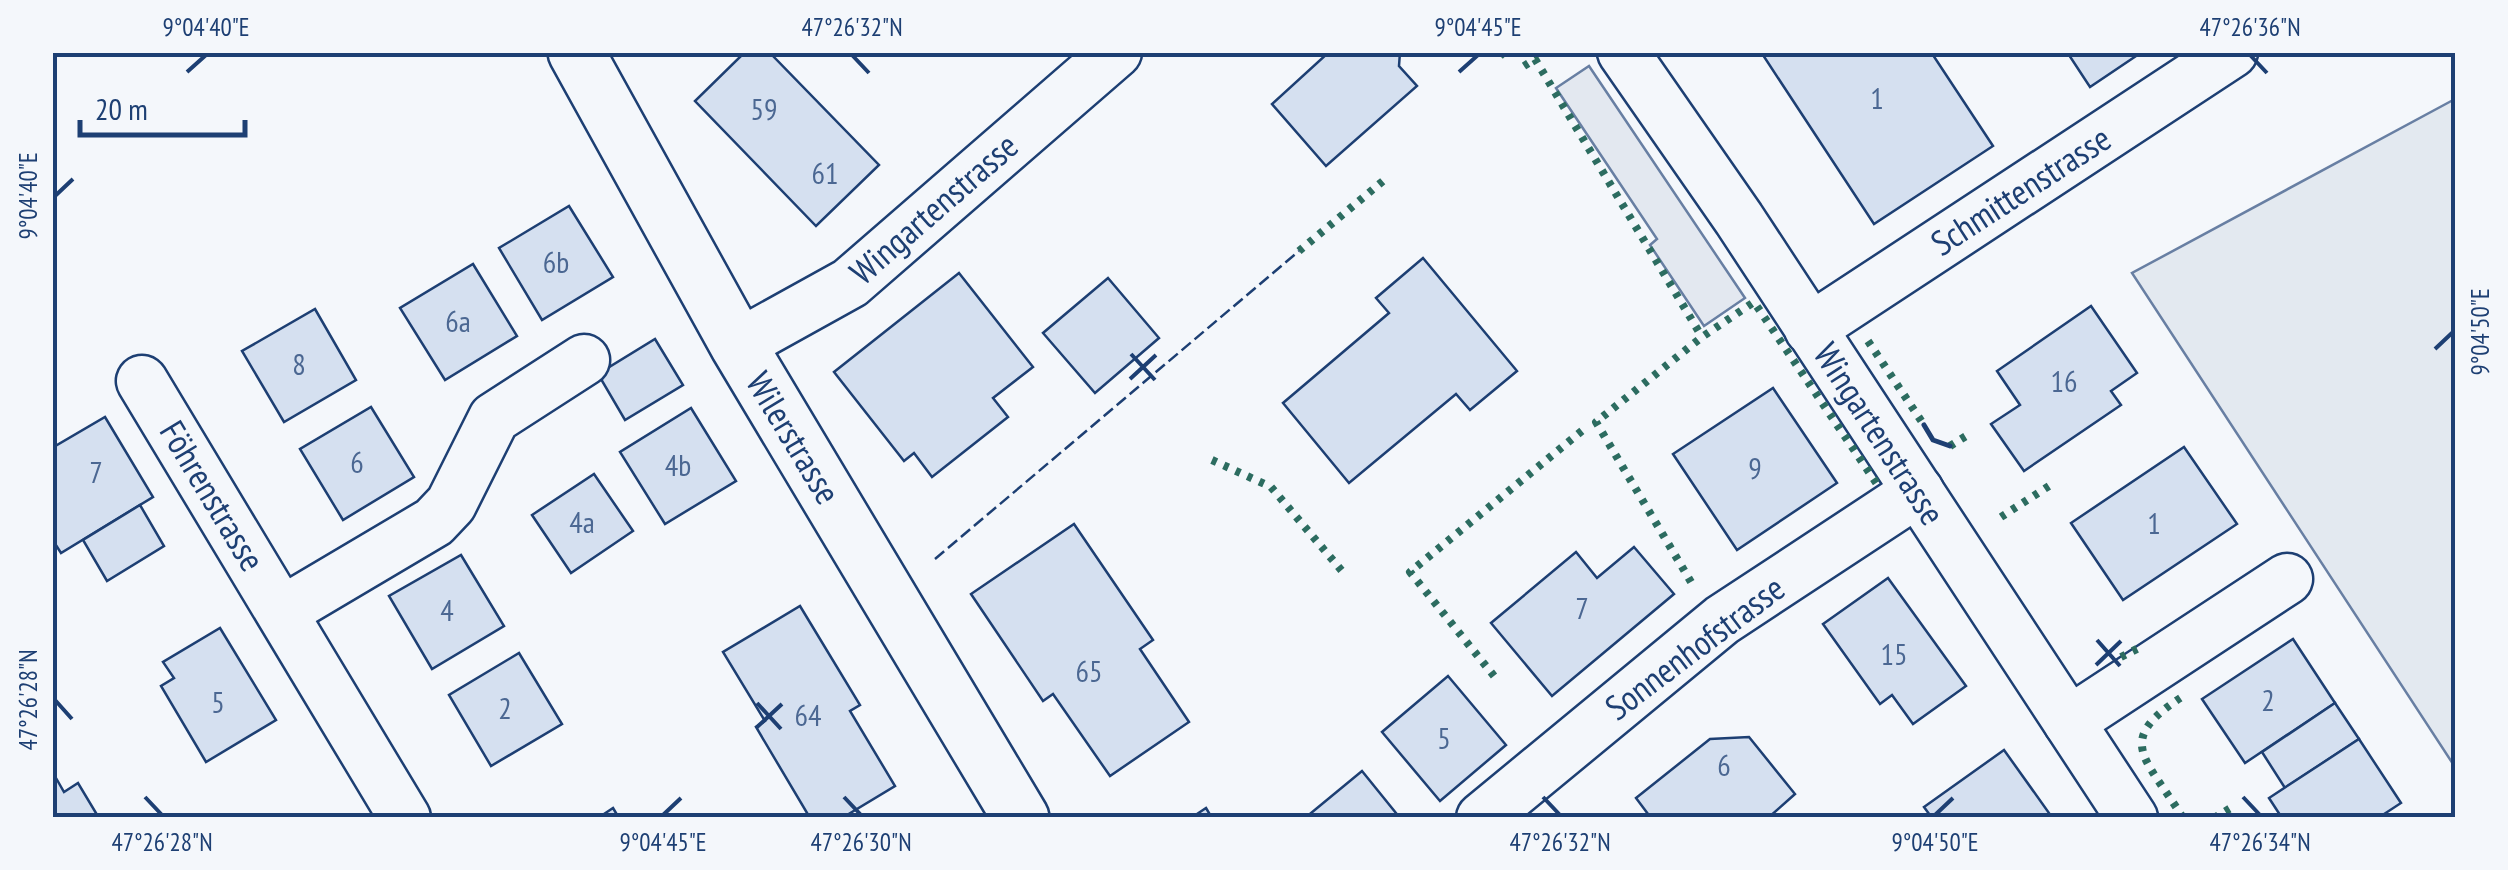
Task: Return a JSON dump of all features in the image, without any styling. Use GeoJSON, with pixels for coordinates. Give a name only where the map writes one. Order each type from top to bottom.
{"type":"FeatureCollection","features":[{"type":"Feature","properties":{"kind":"main road","name":"Wilerstrasse"},"geometry":{"type":"LineString","coordinates":[[576,52],[738,345],[1021,818]]}},
{"type":"Feature","properties":{"kind":"street","name":"Wingartenstrasse"},"geometry":{"type":"LineString","coordinates":[[738,345],[850,283],[1116,52]]}},
{"type":"Feature","properties":{"kind":"street","name":"Wingartenstrasse"},"geometry":{"type":"LineString","coordinates":[[1623,52],[2132,818]]}},
{"type":"Feature","properties":{"kind":"street","name":"Schmittenstrasse"},"geometry":{"type":"LineString","coordinates":[[1810,328],[2232,52]]}},
{"type":"Feature","properties":{"kind":"street","name":"Föhrenstrasse"},"geometry":{"type":"LineString","coordinates":[[282,612],[434,522],[451,504],[494,418],[584,360]]}},
{"type":"Feature","properties":{"kind":"street","name":"Föhrenstrasse"},"geometry":{"type":"LineString","coordinates":[[142,380],[406,818]]}},
{"type":"Feature","properties":{"kind":"street","name":"Sonnenhofstrasse"},"geometry":{"type":"LineString","coordinates":[[1482,818],[1722,620],[1918,491]]}},
{"type":"Feature","properties":{"kind":"street"},"geometry":{"type":"LineString","coordinates":[[2069,722],[2288,578]]}},
{"type":"Feature","properties":{"kind":"shaded area"},"geometry":{"type":"Polygon","coordinates":[[[1589,66],[1745,298],[1704,326],[1650,245],[1657,239],[1556,88],[1589,66]]]}},
{"type":"Feature","properties":{"kind":"shaded area"},"geometry":{"type":"Polygon","coordinates":[[[2455,99],[2455,767],[2132,273],[2455,99]]]}},
{"type":"Feature","properties":{"kind":"building"},"geometry":{"type":"Polygon","coordinates":[[[745,52],[769,52],[879,165],[816,226],[695,101],[745,52]]]}},
{"type":"Feature","properties":{"kind":"building"},"geometry":{"type":"Polygon","coordinates":[[[1329,52],[1400,52],[1399,66],[1417,86],[1326,166],[1272,104],[1329,52]]]}},
{"type":"Feature","properties":{"kind":"building"},"geometry":{"type":"Polygon","coordinates":[[[1761,52],[1931,52],[1993,146],[1874,224],[1761,52]]]}},
{"type":"Feature","properties":{"kind":"building"},"geometry":{"type":"Polygon","coordinates":[[[2067,52],[2142,52],[2090,87],[2067,52]]]}},
{"type":"Feature","properties":{"kind":"building"},"geometry":{"type":"Polygon","coordinates":[[[569,206],[613,277],[542,320],[499,248],[569,206]]]}},
{"type":"Feature","properties":{"kind":"building"},"geometry":{"type":"Polygon","coordinates":[[[1423,258],[1517,371],[1470,410],[1456,394],[1349,483],[1283,403],[1389,313],[1376,298],[1423,258]]]}},
{"type":"Feature","properties":{"kind":"building"},"geometry":{"type":"Polygon","coordinates":[[[473,264],[517,336],[445,380],[400,308],[473,264]]]}},
{"type":"Feature","properties":{"kind":"building"},"geometry":{"type":"Polygon","coordinates":[[[959,273],[1033,367],[993,398],[1008,417],[932,477],[914,453],[904,461],[834,372],[959,273]]]}},
{"type":"Feature","properties":{"kind":"building"},"geometry":{"type":"Polygon","coordinates":[[[1108,278],[1159,338],[1095,393],[1043,333],[1108,278]]]}},
{"type":"Feature","properties":{"kind":"building"},"geometry":{"type":"Polygon","coordinates":[[[2091,306],[2137,373],[2111,391],[2121,405],[2024,471],[1991,424],[2020,405],[1997,371],[2091,306]]]}},
{"type":"Feature","properties":{"kind":"building"},"geometry":{"type":"Polygon","coordinates":[[[315,309],[356,380],[284,422],[242,351],[315,309]]]}},
{"type":"Feature","properties":{"kind":"building"},"geometry":{"type":"Polygon","coordinates":[[[655,339],[683,385],[625,420],[598,374],[655,339]]]}},
{"type":"Feature","properties":{"kind":"building"},"geometry":{"type":"Polygon","coordinates":[[[1773,388],[1837,483],[1737,550],[1673,454],[1773,388]]]}},
{"type":"Feature","properties":{"kind":"building"},"geometry":{"type":"Polygon","coordinates":[[[371,407],[414,477],[343,520],[300,449],[371,407]]]}},
{"type":"Feature","properties":{"kind":"building"},"geometry":{"type":"Polygon","coordinates":[[[691,408],[736,481],[665,524],[620,452],[691,408]]]}},
{"type":"Feature","properties":{"kind":"building"},"geometry":{"type":"Polygon","coordinates":[[[105,417],[153,497],[61,553],[52,539],[52,448],[105,417]]]}},
{"type":"Feature","properties":{"kind":"building"},"geometry":{"type":"Polygon","coordinates":[[[2184,447],[2237,524],[2123,600],[2071,523],[2184,447]]]}},
{"type":"Feature","properties":{"kind":"building"},"geometry":{"type":"Polygon","coordinates":[[[594,474],[633,531],[571,573],[532,515],[594,474]]]}},
{"type":"Feature","properties":{"kind":"building"},"geometry":{"type":"Polygon","coordinates":[[[140,505],[164,546],[107,581],[83,540],[140,505]]]}},
{"type":"Feature","properties":{"kind":"building"},"geometry":{"type":"Polygon","coordinates":[[[1074,524],[1153,640],[1140,649],[1189,722],[1110,776],[1053,694],[1043,701],[971,594],[1074,524]]]}},
{"type":"Feature","properties":{"kind":"building"},"geometry":{"type":"Polygon","coordinates":[[[1634,547],[1674,594],[1552,696],[1491,623],[1576,552],[1597,578],[1634,547]]]}},
{"type":"Feature","properties":{"kind":"building"},"geometry":{"type":"Polygon","coordinates":[[[461,555],[504,626],[432,669],[389,596],[461,555]]]}},
{"type":"Feature","properties":{"kind":"building"},"geometry":{"type":"Polygon","coordinates":[[[1888,578],[1966,686],[1913,724],[1892,695],[1880,704],[1823,624],[1888,578]]]}},
{"type":"Feature","properties":{"kind":"building"},"geometry":{"type":"Polygon","coordinates":[[[800,606],[860,705],[850,711],[895,786],[842,818],[810,818],[756,727],[765,721],[723,652],[800,606]]]}},
{"type":"Feature","properties":{"kind":"building"},"geometry":{"type":"Polygon","coordinates":[[[220,628],[276,720],[206,762],[161,686],[174,678],[163,662],[220,628]]]}},
{"type":"Feature","properties":{"kind":"building"},"geometry":{"type":"Polygon","coordinates":[[[2293,639],[2335,703],[2245,763],[2202,699],[2293,639]]]}},
{"type":"Feature","properties":{"kind":"building"},"geometry":{"type":"Polygon","coordinates":[[[519,653],[562,724],[491,766],[449,695],[519,653]]]}},
{"type":"Feature","properties":{"kind":"building"},"geometry":{"type":"Polygon","coordinates":[[[1448,676],[1506,745],[1440,801],[1382,732],[1448,676]]]}},
{"type":"Feature","properties":{"kind":"building"},"geometry":{"type":"Polygon","coordinates":[[[2335,703],[2359,739],[2285,788],[2262,752],[2335,703]]]}},
{"type":"Feature","properties":{"kind":"building"},"geometry":{"type":"Polygon","coordinates":[[[1749,737],[1795,794],[1768,818],[1651,818],[1636,798],[1710,739],[1749,737]]]}},
{"type":"Feature","properties":{"kind":"building"},"geometry":{"type":"Polygon","coordinates":[[[2359,739],[2401,803],[2378,818],[2282,818],[2269,798],[2359,739]]]}},
{"type":"Feature","properties":{"kind":"building"},"geometry":{"type":"Polygon","coordinates":[[[2004,750],[2049,813],[2044,818],[1932,818],[1924,807],[2004,750]]]}},
{"type":"Feature","properties":{"kind":"building"},"geometry":{"type":"Polygon","coordinates":[[[52,771],[64,792],[78,783],[99,818],[52,818],[52,771]]]}},
{"type":"Feature","properties":{"kind":"building"},"geometry":{"type":"Polygon","coordinates":[[[1362,771],[1400,818],[1305,818],[1362,771]]]}},
{"type":"Feature","properties":{"kind":"building"},"geometry":{"type":"Polygon","coordinates":[[[613,808],[619,818],[598,818],[613,808]]]}},
{"type":"Feature","properties":{"kind":"building"},"geometry":{"type":"Polygon","coordinates":[[[1206,808],[1212,818],[1191,818],[1206,808]]]}},
{"type":"Feature","properties":{"kind":"hedge"},"geometry":{"type":"LineString","coordinates":[[1500,56],[1504,52]]}},
{"type":"Feature","properties":{"kind":"hedge"},"geometry":{"type":"LineString","coordinates":[[1524,66],[1535,59],[1702,337]]}},
{"type":"Feature","properties":{"kind":"hedge"},"geometry":{"type":"LineString","coordinates":[[1299,251],[1383,181]]}},
{"type":"Feature","properties":{"kind":"hedge"},"geometry":{"type":"LineString","coordinates":[[1691,582],[1596,422],[1702,337],[1754,302],[1879,487]]}},
{"type":"Feature","properties":{"kind":"hedge"},"geometry":{"type":"LineString","coordinates":[[1868,341],[1924,425]]}},
{"type":"Feature","properties":{"kind":"hedge"},"geometry":{"type":"LineString","coordinates":[[1494,676],[1410,572],[1583,430]]}},
{"type":"Feature","properties":{"kind":"hedge"},"geometry":{"type":"LineString","coordinates":[[1950,446],[1971,433]]}},
{"type":"Feature","properties":{"kind":"hedge"},"geometry":{"type":"LineString","coordinates":[[1212,460],[1271,487],[1342,571]]}},
{"type":"Feature","properties":{"kind":"hedge"},"geometry":{"type":"LineString","coordinates":[[2001,517],[2052,484]]}},
{"type":"Feature","properties":{"kind":"hedge"},"geometry":{"type":"LineString","coordinates":[[2121,657],[2139,648]]}},
{"type":"Feature","properties":{"kind":"hedge"},"geometry":{"type":"LineString","coordinates":[[2183,818],[2148,764],[2143,738],[2162,711],[2185,695]]}},
{"type":"Feature","properties":{"kind":"hedge"},"geometry":{"type":"LineString","coordinates":[[2214,818],[2234,806]]}},
{"type":"Feature","properties":{"kind":"fence"},"geometry":{"type":"LineString","coordinates":[[935,559],[1299,251]]}},
{"type":"Feature","properties":{"kind":"wall"},"geometry":{"type":"LineString","coordinates":[[1924,425],[1933,440],[1950,446]]}}]}
